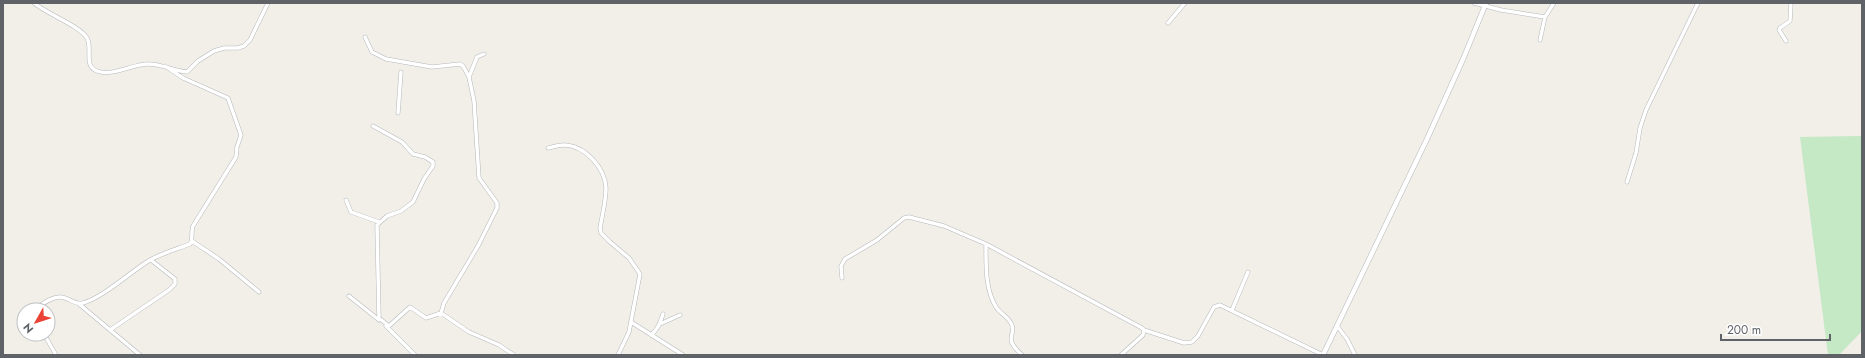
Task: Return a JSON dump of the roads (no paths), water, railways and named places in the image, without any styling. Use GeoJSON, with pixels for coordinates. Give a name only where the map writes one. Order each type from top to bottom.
{"type":"FeatureCollection","features":[{"type":"Feature","properties":{"kind":"street"},"geometry":{"type":"LineString","coordinates":[[34,3],[47,13],[83,33],[89,44],[89,61],[93,69],[97,71],[111,72],[148,64],[165,66],[187,72],[198,61],[218,49],[241,47],[250,40],[268,3]]}},
{"type":"Feature","properties":{"kind":"street"},"geometry":{"type":"LineString","coordinates":[[1168,23],[1185,3]]}},
{"type":"Feature","properties":{"kind":"street"},"geometry":{"type":"LineString","coordinates":[[1474,3],[1486,4],[1545,17]]}},
{"type":"Feature","properties":{"kind":"street"},"geometry":{"type":"LineString","coordinates":[[1540,40],[1545,17],[1554,3]]}},
{"type":"Feature","properties":{"kind":"street"},"geometry":{"type":"LineString","coordinates":[[1627,182],[1636,153],[1640,128],[1648,106],[1698,3]]}},
{"type":"Feature","properties":{"kind":"street"},"geometry":{"type":"LineString","coordinates":[[1786,41],[1779,30],[1790,21],[1791,3]]}},
{"type":"Feature","properties":{"kind":"street"},"geometry":{"type":"LineString","coordinates":[[842,278],[841,266],[845,259],[877,240],[905,217],[944,226],[986,244],[1131,321],[1144,330],[1184,342],[1192,342],[1198,336],[1214,307],[1220,305],[1323,355],[1424,146],[1486,4]]}},
{"type":"Feature","properties":{"kind":"street"},"geometry":{"type":"LineString","coordinates":[[365,38],[372,52],[386,59],[432,66],[460,64],[470,77],[474,101],[479,178],[497,203],[478,246],[444,303],[441,313]]}},
{"type":"Feature","properties":{"kind":"street"},"geometry":{"type":"LineString","coordinates":[[470,77],[477,57],[484,54]]}},
{"type":"Feature","properties":{"kind":"street"},"geometry":{"type":"LineString","coordinates":[[165,66],[183,78],[228,98],[241,135],[237,147],[236,157],[193,226],[191,233],[192,241],[219,259],[258,292]]}},
{"type":"Feature","properties":{"kind":"street"},"geometry":{"type":"LineString","coordinates":[[398,113],[401,72]]}},
{"type":"Feature","properties":{"kind":"street"},"geometry":{"type":"LineString","coordinates":[[372,126],[402,142],[413,154],[433,162],[433,166],[424,179],[413,202],[406,208],[387,216],[377,225],[378,318],[389,326],[410,307],[426,318],[441,313]]}},
{"type":"Feature","properties":{"kind":"street"},"geometry":{"type":"LineString","coordinates":[[548,148],[563,144],[574,146],[599,166],[606,188],[600,228],[601,233],[629,258],[640,274],[631,322],[626,340],[618,355]]}},
{"type":"Feature","properties":{"kind":"street"},"geometry":{"type":"LineString","coordinates":[[346,200],[351,212],[379,222]]}},
{"type":"Feature","properties":{"kind":"street"},"geometry":{"type":"LineString","coordinates":[[79,304],[103,292],[151,260],[190,244],[192,241]]}},
{"type":"Feature","properties":{"kind":"street"},"geometry":{"type":"LineString","coordinates":[[986,244],[988,283],[991,296],[998,309],[1011,323],[1011,343],[1022,355]]}},
{"type":"Feature","properties":{"kind":"street"},"geometry":{"type":"LineString","coordinates":[[110,330],[169,290],[175,284],[175,279],[151,260]]}},
{"type":"Feature","properties":{"kind":"street"},"geometry":{"type":"LineString","coordinates":[[1232,310],[1248,272]]}},
{"type":"Feature","properties":{"kind":"street"},"geometry":{"type":"LineString","coordinates":[[349,296],[391,331],[415,355]]}},
{"type":"Feature","properties":{"kind":"street"},"geometry":{"type":"LineString","coordinates":[[46,302],[64,297],[79,304],[140,355]]}},
{"type":"Feature","properties":{"kind":"street"},"geometry":{"type":"LineString","coordinates":[[441,313],[469,332],[499,345],[514,355]]}},
{"type":"Feature","properties":{"kind":"street"},"geometry":{"type":"LineString","coordinates":[[651,335],[656,331],[664,314]]}},
{"type":"Feature","properties":{"kind":"street"},"geometry":{"type":"LineString","coordinates":[[660,324],[680,315]]}},
{"type":"Feature","properties":{"kind":"street"},"geometry":{"type":"LineString","coordinates":[[631,322],[683,355]]}},
{"type":"Feature","properties":{"kind":"street"},"geometry":{"type":"LineString","coordinates":[[1337,326],[1347,339],[1355,355]]}},
{"type":"Feature","properties":{"kind":"street"},"geometry":{"type":"LineString","coordinates":[[1121,355],[1143,335],[1144,330]]}},
{"type":"Feature","properties":{"kind":"street"},"geometry":{"type":"LineString","coordinates":[[49,342],[56,355]]}}]}
